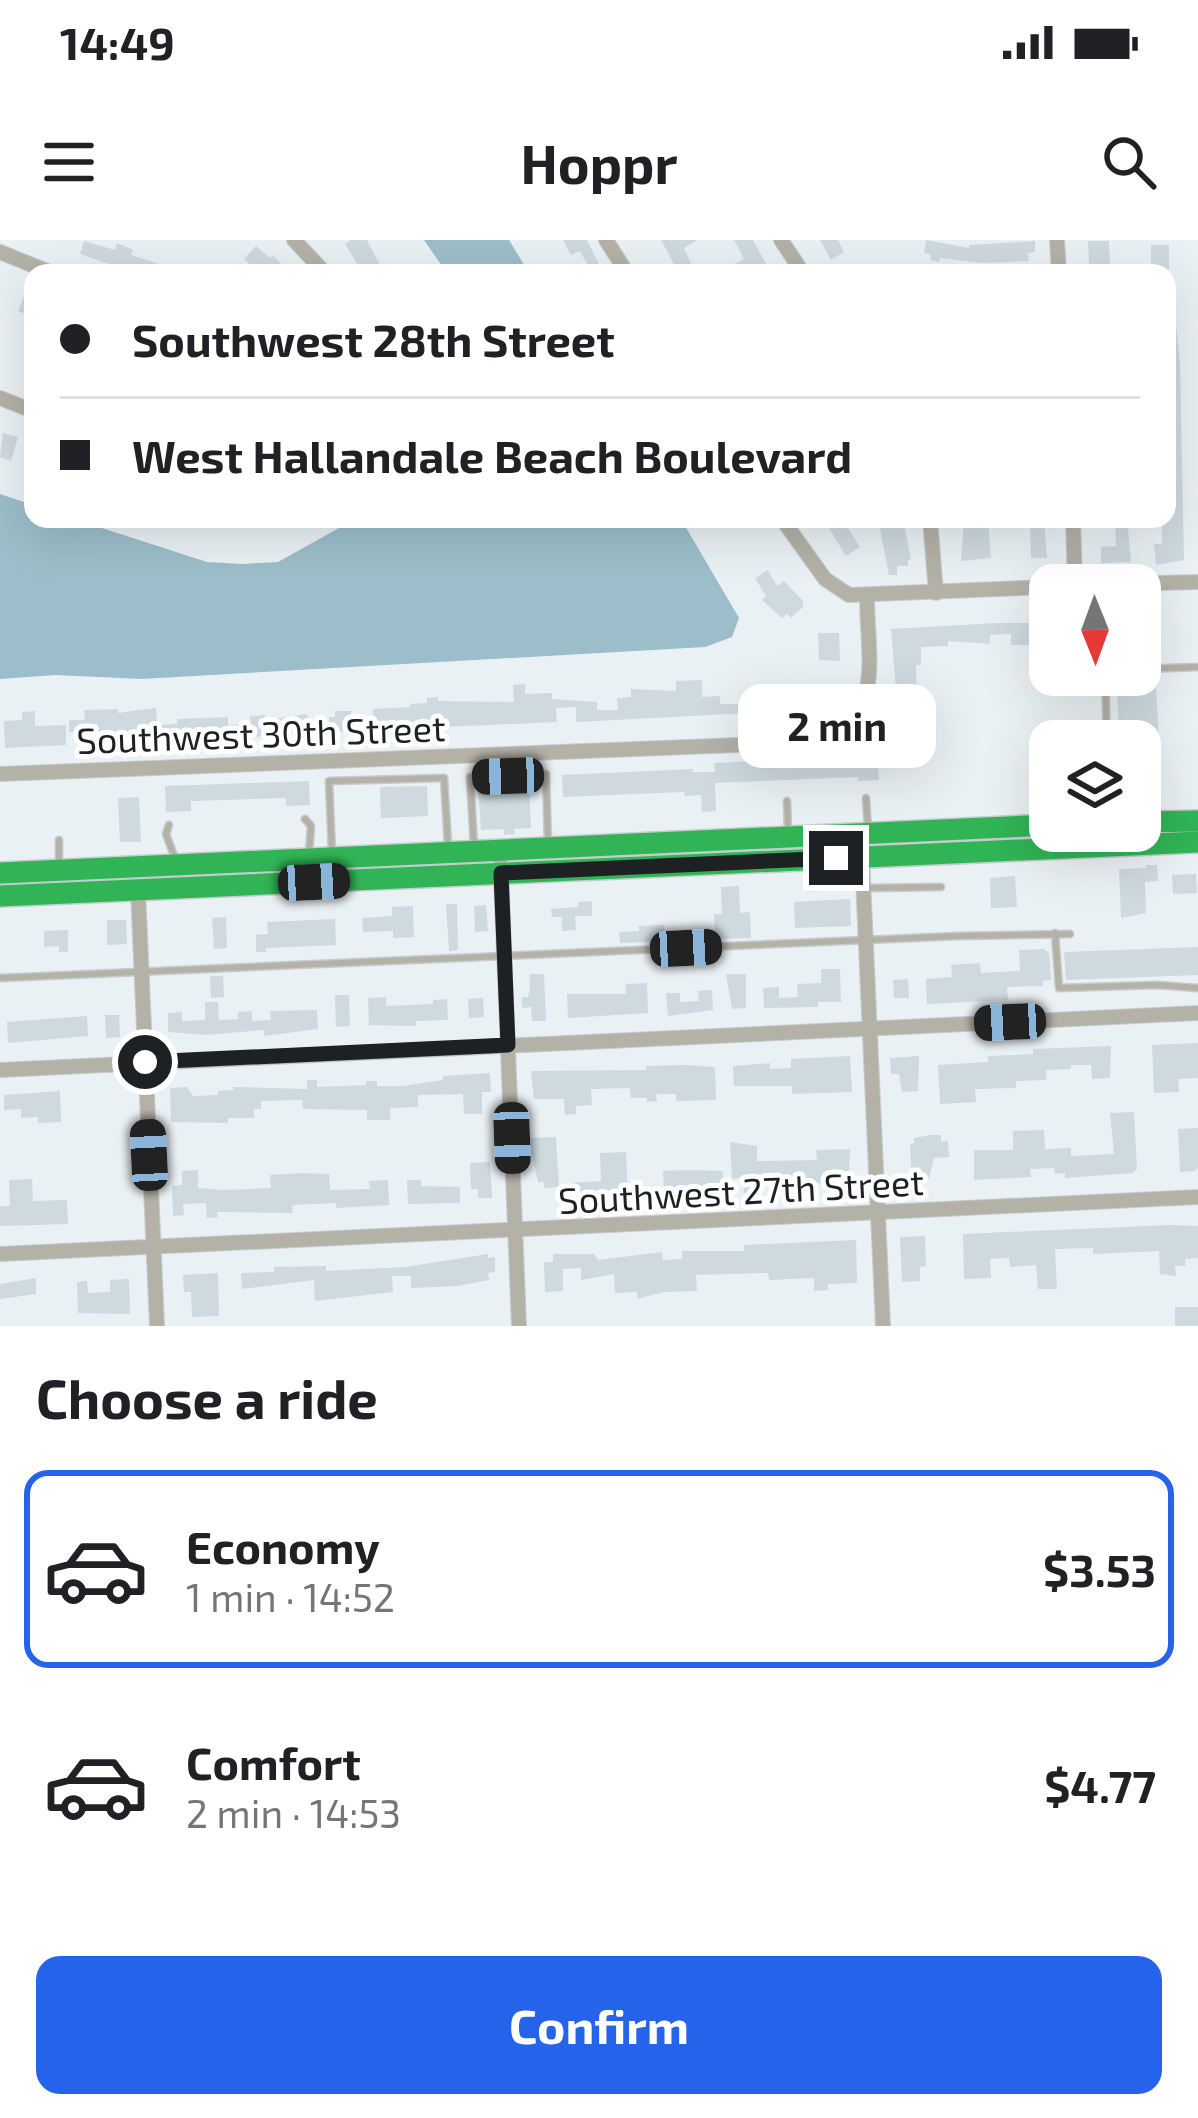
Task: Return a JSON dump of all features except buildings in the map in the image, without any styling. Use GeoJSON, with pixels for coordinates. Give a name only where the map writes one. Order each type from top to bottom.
{"type":"FeatureCollection","features":[{"type":"Feature","properties":{"kind":"main road"},"geometry":{"type":"LineString","coordinates":[[1161,822],[1198,820]]}},
{"type":"Feature","properties":{"kind":"main road"},"geometry":{"type":"LineString","coordinates":[[0,873],[474,851],[501,861],[548,848],[788,838],[889,843],[972,839],[997,828],[1029,826]]}},
{"type":"Feature","properties":{"kind":"main road"},"geometry":{"type":"LineString","coordinates":[[10,896],[501,861],[809,860],[863,842]]}},
{"type":"Feature","properties":{"kind":"main road"},"geometry":{"type":"LineString","coordinates":[[744,862],[762,852],[840,848],[863,842],[1198,842]]}},
{"type":"Feature","properties":{"kind":"main road"},"geometry":{"type":"LineString","coordinates":[[138,890],[178,865]]}},
{"type":"Feature","properties":{"kind":"main road"},"geometry":{"type":"LineString","coordinates":[[10,896],[127,880],[178,865]]}},
{"type":"Feature","properties":{"kind":"street"},"geometry":{"type":"LineString","coordinates":[[294,240],[317,264]]}},
{"type":"Feature","properties":{"kind":"street"},"geometry":{"type":"LineString","coordinates":[[0,252],[30,264]]}},
{"type":"Feature","properties":{"kind":"street"},"geometry":{"type":"LineString","coordinates":[[788,528],[825,579],[849,595],[1029,587]]}},
{"type":"Feature","properties":{"kind":"street"},"geometry":{"type":"LineString","coordinates":[[931,528],[936,592]]}},
{"type":"Feature","properties":{"kind":"street"},"geometry":{"type":"LineString","coordinates":[[1074,528],[1076,564]]}},
{"type":"Feature","properties":{"kind":"street"},"geometry":{"type":"LineString","coordinates":[[1161,583],[1198,582]]}},
{"type":"Feature","properties":{"kind":"street","name":"Southwest 30th Street"},"geometry":{"type":"LineString","coordinates":[[0,774],[813,742],[835,735],[861,713],[867,695],[867,596]]}},
{"type":"Feature","properties":{"kind":"street"},"geometry":{"type":"LineString","coordinates":[[863,842],[884,1326]]}},
{"type":"Feature","properties":{"kind":"street"},"geometry":{"type":"LineString","coordinates":[[501,861],[519,1326]]}},
{"type":"Feature","properties":{"kind":"street"},"geometry":{"type":"LineString","coordinates":[[138,890],[157,1326]]}},
{"type":"Feature","properties":{"kind":"street"},"geometry":{"type":"LineString","coordinates":[[0,1070],[1198,1013]]}},
{"type":"Feature","properties":{"kind":"street","name":"Southwest 27th Street"},"geometry":{"type":"LineString","coordinates":[[0,1254],[1198,1197]]}},
{"type":"Feature","properties":{"kind":"lane"},"geometry":{"type":"LineString","coordinates":[[1161,668],[1198,667]]}},
{"type":"Feature","properties":{"kind":"lane"},"geometry":{"type":"LineString","coordinates":[[474,851],[470,777],[546,774],[548,848]]}},
{"type":"Feature","properties":{"kind":"lane"},"geometry":{"type":"LineString","coordinates":[[333,858],[329,781],[444,778],[449,852]]}},
{"type":"Feature","properties":{"kind":"lane"},"geometry":{"type":"LineString","coordinates":[[863,842],[866,798]]}},
{"type":"Feature","properties":{"kind":"lane"},"geometry":{"type":"LineString","coordinates":[[787,801],[788,838]]}},
{"type":"Feature","properties":{"kind":"lane"},"geometry":{"type":"LineString","coordinates":[[304,819],[311,826],[309,859]]}},
{"type":"Feature","properties":{"kind":"lane"},"geometry":{"type":"LineString","coordinates":[[169,825],[166,834],[178,865]]}},
{"type":"Feature","properties":{"kind":"lane"},"geometry":{"type":"LineString","coordinates":[[59,840],[59,870]]}},
{"type":"Feature","properties":{"kind":"lane"},"geometry":{"type":"LineString","coordinates":[[809,860],[812,887],[941,887]]}},
{"type":"Feature","properties":{"kind":"lane"},"geometry":{"type":"LineString","coordinates":[[1055,933],[1059,988],[1198,988]]}},
{"type":"Feature","properties":{"kind":"lane"},"geometry":{"type":"LineString","coordinates":[[0,978],[1070,934]]}},
{"type":"Feature","properties":{"kind":"water"},"geometry":{"type":"Polygon","coordinates":[[[424,240],[509,240],[524,264],[441,264],[424,240]]]}},
{"type":"Feature","properties":{"kind":"water"},"geometry":{"type":"Polygon","coordinates":[[[0,494],[24,502],[24,528],[102,528],[207,562],[242,564],[278,562],[339,528],[686,528],[739,618],[732,637],[705,647],[141,679],[56,675],[0,679],[0,494]]]}},
{"type":"Feature","properties":{"kind":"traffic: fast"},"geometry":{"type":"LineString","coordinates":[[1161,822],[1198,821]]}},
{"type":"Feature","properties":{"kind":"traffic: fast"},"geometry":{"type":"LineString","coordinates":[[0,873],[1029,826]]}},
{"type":"Feature","properties":{"kind":"traffic: fast"},"geometry":{"type":"LineString","coordinates":[[0,896],[1198,842]]}},
{"type":"Feature","properties":{"kind":"route"},"geometry":{"type":"LineString","coordinates":[[145,1062],[508,1045],[501,873],[836,858]]}}]}
